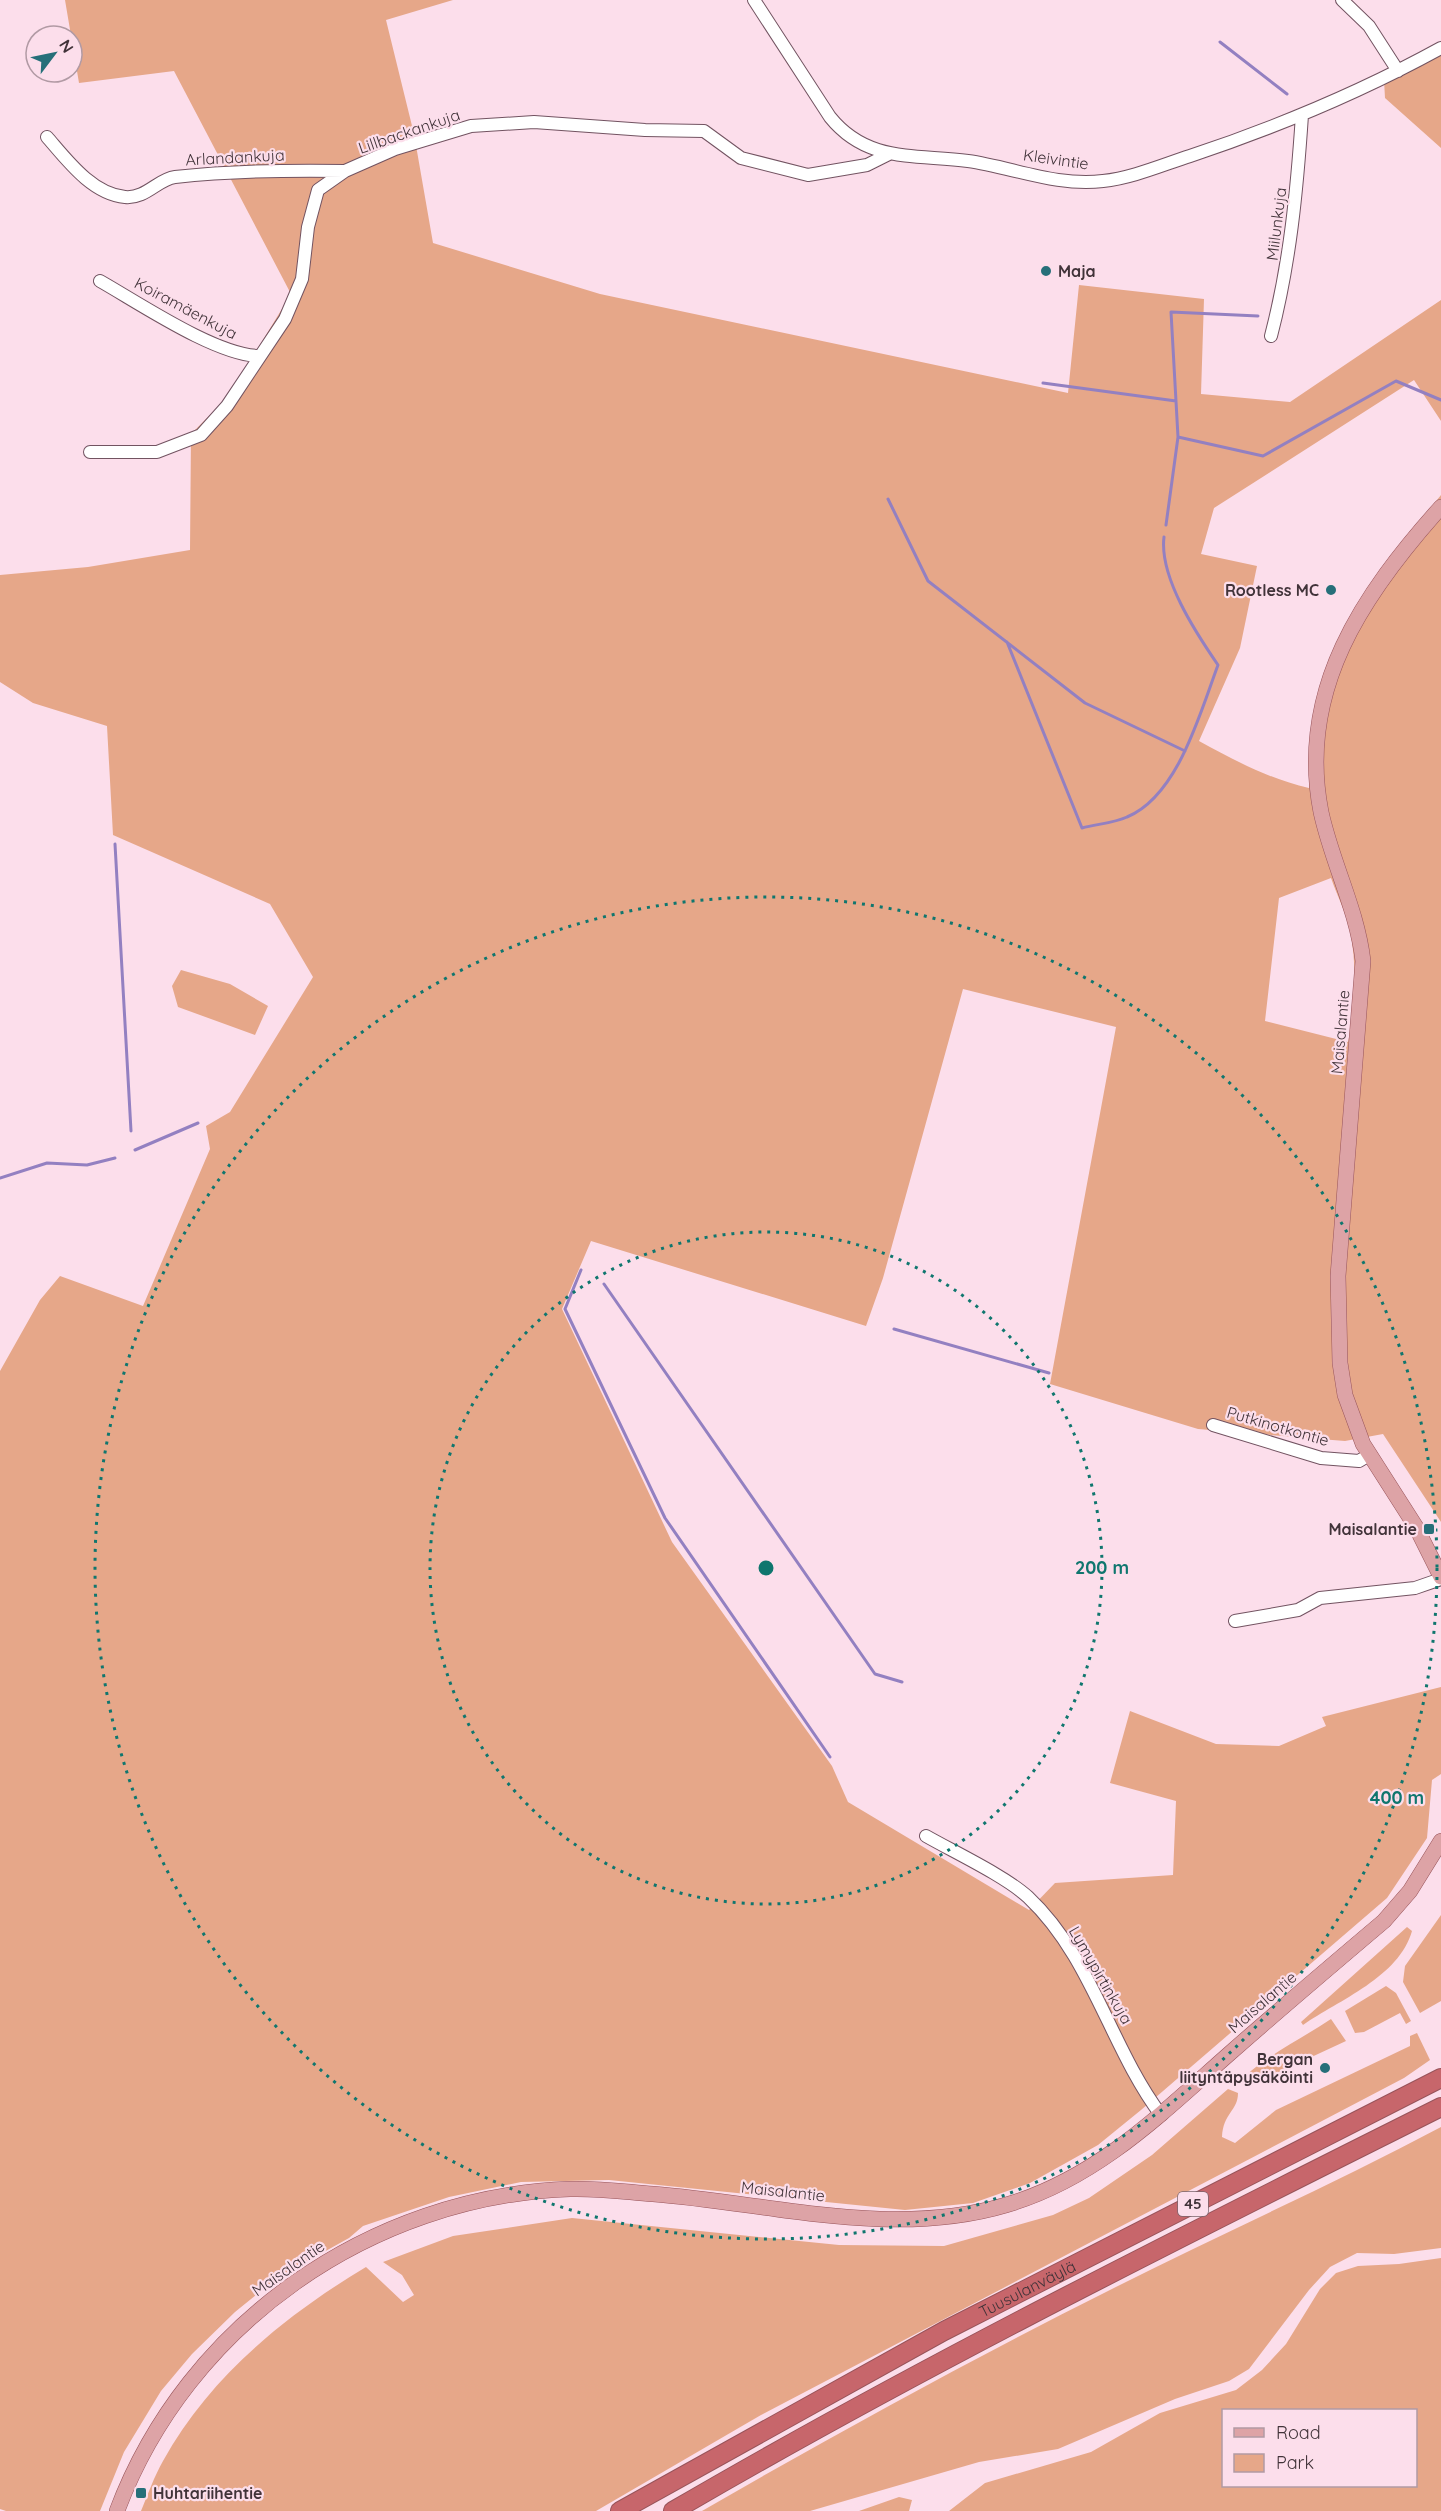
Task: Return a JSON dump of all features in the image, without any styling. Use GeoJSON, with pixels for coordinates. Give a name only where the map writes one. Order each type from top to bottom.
{"type":"FeatureCollection","features":[{"type":"Feature","properties":{"kind":"highway","name":"Tuusulanväylä"},"geometry":{"type":"LineString","coordinates":[[620,2511],[944,2331],[1441,2078]]}},
{"type":"Feature","properties":{"kind":"highway","name":"Tuusulanväylä"},"geometry":{"type":"LineString","coordinates":[[673,2511],[783,2447],[957,2352],[1441,2107]]}},
{"type":"Feature","properties":{"kind":"main road","name":"Maisalantie"},"geometry":{"type":"LineString","coordinates":[[1441,507],[1402,551],[1358,615],[1333,670],[1318,722],[1315,750],[1322,813],[1357,923],[1363,961],[1338,1276],[1337,1328],[1345,1395],[1353,1420],[1369,1455],[1416,1527],[1441,1578]]}},
{"type":"Feature","properties":{"kind":"main road","name":"Maisalantie"},"geometry":{"type":"LineString","coordinates":[[117,2511],[154,2432],[196,2373],[248,2318],[303,2276],[359,2243],[429,2214],[501,2197],[574,2188],[657,2194],[863,2218],[944,2218],[1008,2204],[1067,2180],[1121,2147],[1161,2115],[1383,1921],[1410,1891],[1441,1841]]}},
{"type":"Feature","properties":{"kind":"street","name":"Kleivintie"},"geometry":{"type":"LineString","coordinates":[[754,0],[842,132],[857,142],[889,154],[968,162],[1070,181],[1102,182],[1147,171],[1236,141],[1302,115],[1398,71],[1441,48]]}},
{"type":"Feature","properties":{"kind":"street"},"geometry":{"type":"LineString","coordinates":[[1342,0],[1369,26],[1398,71]]}},
{"type":"Feature","properties":{"kind":"street","name":"Miilunkuja"},"geometry":{"type":"LineString","coordinates":[[1271,336],[1283,289],[1292,238],[1302,115]]}},
{"type":"Feature","properties":{"kind":"street","name":"Lillbackankuja"},"geometry":{"type":"LineString","coordinates":[[90,452],[157,452],[201,435],[227,406],[285,319],[302,279],[308,227],[318,190],[345,171],[395,149],[471,126],[534,122],[645,130],[704,131],[741,158],[808,175],[867,165],[889,154]]}},
{"type":"Feature","properties":{"kind":"street","name":"Arlandankuja"},"geometry":{"type":"LineString","coordinates":[[47,137],[68,162],[102,191],[126,197],[150,192],[171,177],[288,170],[345,171]]}},
{"type":"Feature","properties":{"kind":"street","name":"Koiramäenkuja"},"geometry":{"type":"LineString","coordinates":[[100,280],[222,349],[246,356],[260,356]]}},
{"type":"Feature","properties":{"kind":"street","name":"Putkinotkontie"},"geometry":{"type":"LineString","coordinates":[[1213,1425],[1321,1458],[1359,1461],[1369,1455]]}},
{"type":"Feature","properties":{"kind":"street"},"geometry":{"type":"LineString","coordinates":[[1235,1621],[1298,1610],[1320,1598],[1415,1588],[1441,1578]]}},
{"type":"Feature","properties":{"kind":"street","name":"Lymypirtinkuja"},"geometry":{"type":"LineString","coordinates":[[926,1836],[1023,1893],[1050,1920],[1075,1957],[1145,2092],[1161,2115]]}},
{"type":"Feature","properties":{"kind":"green space"},"geometry":{"type":"Polygon","coordinates":[[[65,0],[453,0],[386,20],[414,134],[433,243],[600,294],[1068,393],[1079,285],[1204,299],[1201,394],[1290,402],[1441,300],[1441,421],[1414,380],[1214,508],[1201,554],[1257,566],[1240,648],[1199,741],[1266,774],[1309,788],[1311,729],[1327,671],[1395,552],[1441,495],[1441,1522],[1383,1434],[1345,1441],[1198,1429],[1050,1384],[1116,1027],[963,989],[883,1278],[866,1326],[591,1241],[562,1309],[672,1542],[832,1766],[848,1802],[1029,1910],[1055,1883],[1173,1875],[1176,1801],[1110,1783],[1130,1711],[1216,1744],[1279,1746],[1326,1726],[1322,1717],[1441,1687],[1441,1774],[1432,1780],[1427,1838],[1387,1898],[1098,2145],[1030,2183],[973,2203],[905,2210],[609,2180],[521,2182],[449,2197],[363,2226],[349,2238],[277,2278],[235,2312],[192,2354],[161,2391],[124,2452],[100,2511],[6,2511],[0,2509],[0,1371],[40,1300],[60,1276],[143,1306],[210,1149],[206,1126],[230,1112],[313,977],[270,904],[113,835],[107,726],[33,703],[0,682],[0,575],[88,567],[190,550],[191,434],[229,396],[291,294],[174,71],[84,82],[84,24],[69,24],[65,0]],[[1331,878],[1279,898],[1265,1021],[1348,1042],[1354,1001],[1355,972],[1352,943],[1344,911],[1331,878]]]}},
{"type":"Feature","properties":{"kind":"green space"},"geometry":{"type":"Polygon","coordinates":[[[1441,49],[1441,148],[1385,98],[1384,80],[1441,49]]]}},
{"type":"Feature","properties":{"kind":"green space"},"geometry":{"type":"Polygon","coordinates":[[[181,970],[230,984],[268,1006],[255,1035],[178,1007],[172,986],[181,970]]]}},
{"type":"Feature","properties":{"kind":"green space"},"geometry":{"type":"Polygon","coordinates":[[[1441,1915],[1441,2001],[1420,2013],[1403,1982],[1405,1966],[1441,1915]]]}},
{"type":"Feature","properties":{"kind":"green space"},"geometry":{"type":"Polygon","coordinates":[[[1407,1927],[1412,1931],[1395,1962],[1366,1986],[1303,2025],[1301,2022],[1407,1927]]]}},
{"type":"Feature","properties":{"kind":"green space"},"geometry":{"type":"Polygon","coordinates":[[[1386,1986],[1396,1993],[1411,2021],[1406,2024],[1400,2013],[1364,2032],[1355,2033],[1345,2011],[1386,1986]]]}},
{"type":"Feature","properties":{"kind":"green space"},"geometry":{"type":"Polygon","coordinates":[[[1331,2019],[1346,2041],[1262,2080],[1252,2082],[1245,2076],[1276,2053],[1331,2019]]]}},
{"type":"Feature","properties":{"kind":"green space"},"geometry":{"type":"Polygon","coordinates":[[[1417,2033],[1430,2060],[1404,2078],[761,2415],[596,2511],[141,2511],[160,2467],[182,2431],[226,2375],[279,2327],[366,2267],[403,2302],[414,2295],[402,2275],[383,2262],[453,2236],[572,2218],[839,2245],[944,2246],[1053,2215],[1089,2198],[1152,2155],[1228,2089],[1238,2093],[1236,2104],[1225,2123],[1222,2137],[1235,2143],[1276,2110],[1410,2046],[1410,2036],[1417,2033]]]}},
{"type":"Feature","properties":{"kind":"green space"},"geometry":{"type":"Polygon","coordinates":[[[1441,2127],[1441,2248],[1394,2254],[1357,2253],[1330,2267],[1309,2290],[1249,2369],[1229,2381],[1175,2399],[1058,2449],[979,2462],[810,2511],[702,2511],[1005,2344],[1149,2270],[1441,2127]]]}},
{"type":"Feature","properties":{"kind":"green space"},"geometry":{"type":"Polygon","coordinates":[[[1441,2258],[1441,2511],[949,2511],[985,2483],[1091,2452],[1160,2413],[1236,2390],[1262,2370],[1286,2344],[1320,2289],[1336,2273],[1358,2266],[1399,2264],[1441,2258]]]}},
{"type":"Feature","properties":{"kind":"green space"},"geometry":{"type":"Polygon","coordinates":[[[899,2497],[912,2500],[909,2511],[859,2511],[899,2497]]]}},
{"type":"Feature","properties":{"kind":"waterway"},"geometry":{"type":"LineString","coordinates":[[1220,42],[1287,94]]}},
{"type":"Feature","properties":{"kind":"waterway"},"geometry":{"type":"LineString","coordinates":[[1166,525],[1178,437],[1171,312],[1258,316]]}},
{"type":"Feature","properties":{"kind":"waterway"},"geometry":{"type":"LineString","coordinates":[[1178,437],[1263,456],[1396,381],[1441,400]]}},
{"type":"Feature","properties":{"kind":"waterway"},"geometry":{"type":"LineString","coordinates":[[1043,383],[1176,401]]}},
{"type":"Feature","properties":{"kind":"waterway"},"geometry":{"type":"LineString","coordinates":[[888,499],[928,581],[1085,703],[1185,751]]}},
{"type":"Feature","properties":{"kind":"waterway"},"geometry":{"type":"LineString","coordinates":[[1007,642],[1082,828],[1122,819],[1145,806],[1160,791],[1185,751],[1218,665],[1190,621],[1173,587],[1164,553],[1164,537]]}},
{"type":"Feature","properties":{"kind":"waterway"},"geometry":{"type":"LineString","coordinates":[[115,844],[131,1131]]}},
{"type":"Feature","properties":{"kind":"waterway"},"geometry":{"type":"LineString","coordinates":[[135,1150],[198,1123]]}},
{"type":"Feature","properties":{"kind":"waterway"},"geometry":{"type":"LineString","coordinates":[[0,1178],[47,1163],[87,1165],[115,1158]]}},
{"type":"Feature","properties":{"kind":"waterway"},"geometry":{"type":"LineString","coordinates":[[581,1270],[565,1309],[665,1518],[830,1757]]}},
{"type":"Feature","properties":{"kind":"waterway"},"geometry":{"type":"LineString","coordinates":[[604,1284],[875,1674],[902,1682]]}},
{"type":"Feature","properties":{"kind":"waterway"},"geometry":{"type":"LineString","coordinates":[[894,1329],[1049,1373]]}},
{"type":"Feature","properties":{"kind":"place","name":"Maja"},"geometry":{"type":"Point","coordinates":[1046,271]}},
{"type":"Feature","properties":{"kind":"place","name":"Rootless MC"},"geometry":{"type":"Point","coordinates":[1331,590]}},
{"type":"Feature","properties":{"kind":"place","name":"Maisalantie"},"geometry":{"type":"Point","coordinates":[1429,1529]}},
{"type":"Feature","properties":{"kind":"place","name":"Bergan liityntäpysäköinti"},"geometry":{"type":"Point","coordinates":[1325,2068]}},
{"type":"Feature","properties":{"kind":"place","name":"Huhtariihentie"},"geometry":{"type":"Point","coordinates":[141,2493]}}]}
